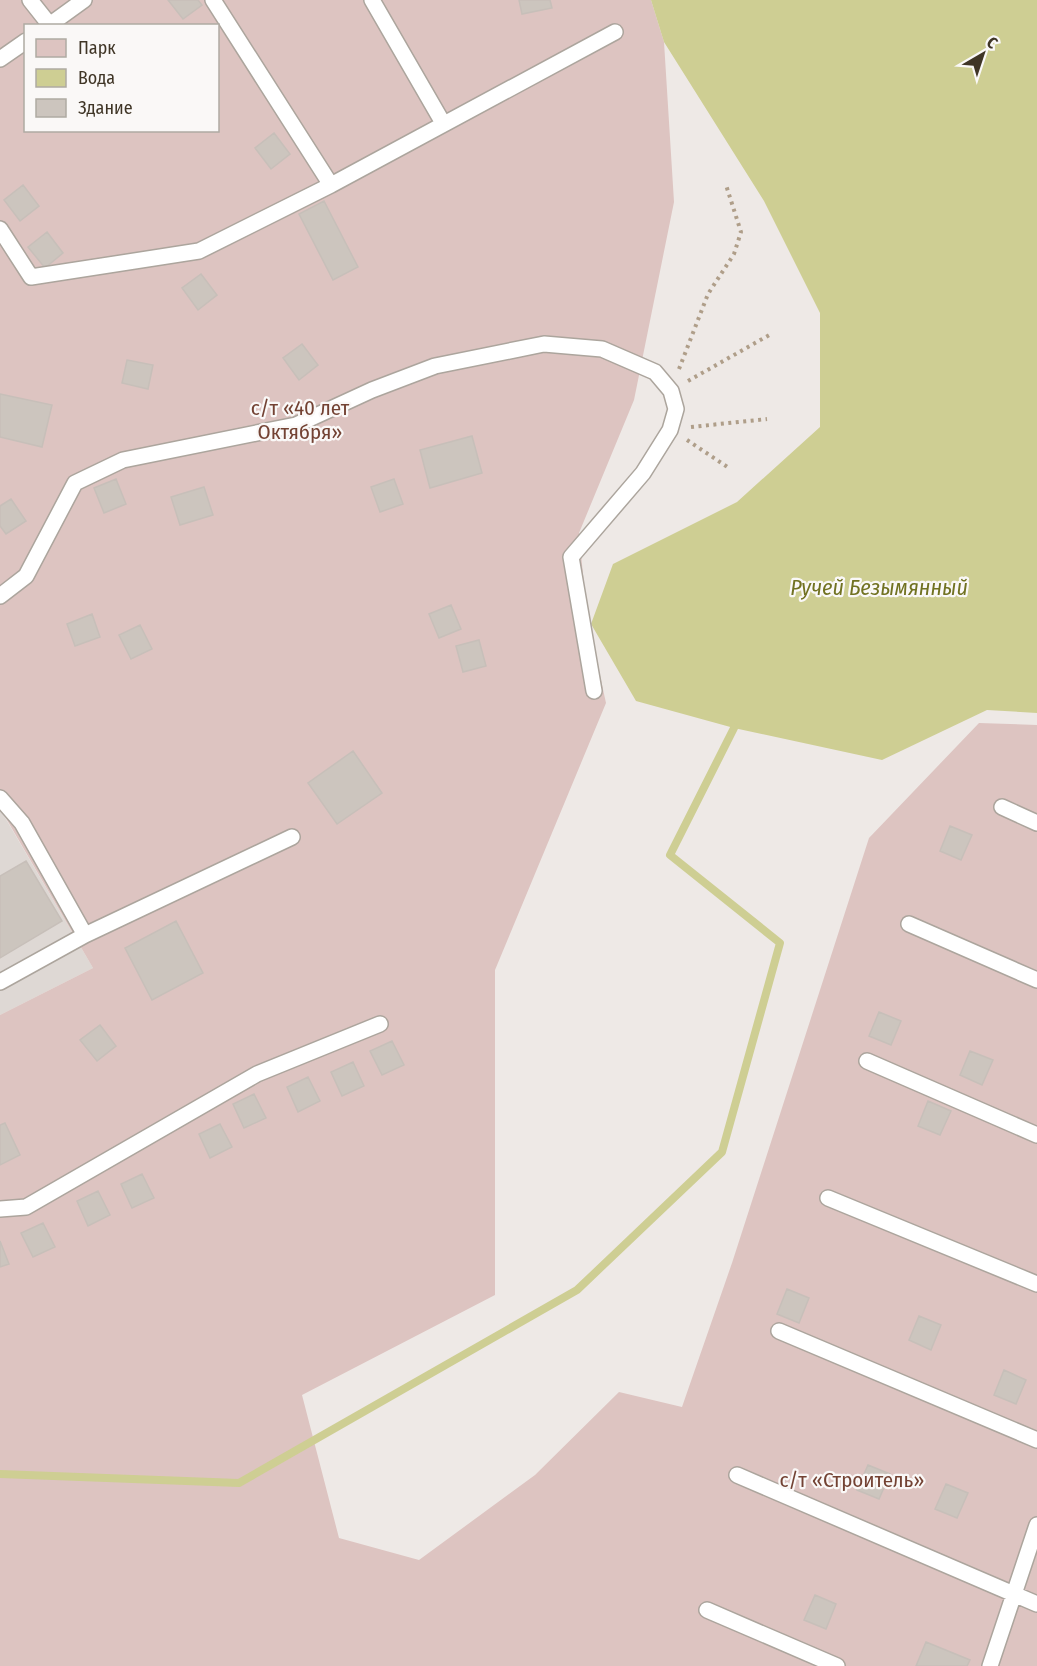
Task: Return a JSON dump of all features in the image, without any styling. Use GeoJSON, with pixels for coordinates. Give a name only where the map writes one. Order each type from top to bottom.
{"type":"FeatureCollection","features":[{"type":"Feature","properties":{"kind":"lane"},"geometry":{"type":"LineString","coordinates":[[30,0],[47,24]]}},
{"type":"Feature","properties":{"kind":"lane"},"geometry":{"type":"LineString","coordinates":[[49,24],[84,0]]}},
{"type":"Feature","properties":{"kind":"lane"},"geometry":{"type":"LineString","coordinates":[[213,0],[331,184]]}},
{"type":"Feature","properties":{"kind":"lane"},"geometry":{"type":"LineString","coordinates":[[372,0],[443,123]]}},
{"type":"Feature","properties":{"kind":"lane"},"geometry":{"type":"LineString","coordinates":[[0,229],[32,277],[198,250],[331,184],[615,32]]}},
{"type":"Feature","properties":{"kind":"lane"},"geometry":{"type":"LineString","coordinates":[[0,58],[24,42]]}},
{"type":"Feature","properties":{"kind":"lane"},"geometry":{"type":"LineString","coordinates":[[0,596],[26,576],[75,483],[123,460],[296,425],[372,390],[435,366],[544,344],[602,349],[655,372],[671,391],[676,409],[670,430],[643,473],[571,557],[594,691]]}},
{"type":"Feature","properties":{"kind":"lane"},"geometry":{"type":"LineString","coordinates":[[0,798],[22,823],[85,935]]}},
{"type":"Feature","properties":{"kind":"lane"},"geometry":{"type":"LineString","coordinates":[[1002,807],[1037,822]]}},
{"type":"Feature","properties":{"kind":"lane"},"geometry":{"type":"LineString","coordinates":[[0,982],[85,935],[292,837]]}},
{"type":"Feature","properties":{"kind":"lane"},"geometry":{"type":"LineString","coordinates":[[909,924],[1037,980]]}},
{"type":"Feature","properties":{"kind":"lane"},"geometry":{"type":"LineString","coordinates":[[0,1209],[26,1207],[257,1074],[381,1024]]}},
{"type":"Feature","properties":{"kind":"lane"},"geometry":{"type":"LineString","coordinates":[[867,1061],[1037,1135]]}},
{"type":"Feature","properties":{"kind":"lane"},"geometry":{"type":"LineString","coordinates":[[828,1198],[1037,1284]]}},
{"type":"Feature","properties":{"kind":"lane"},"geometry":{"type":"LineString","coordinates":[[779,1332],[1037,1440]]}},
{"type":"Feature","properties":{"kind":"lane"},"geometry":{"type":"LineString","coordinates":[[737,1475],[1037,1604]]}},
{"type":"Feature","properties":{"kind":"lane"},"geometry":{"type":"LineString","coordinates":[[990,1666],[1037,1525]]}},
{"type":"Feature","properties":{"kind":"lane"},"geometry":{"type":"LineString","coordinates":[[707,1610],[837,1666]]}},
{"type":"Feature","properties":{"kind":"path"},"geometry":{"type":"LineString","coordinates":[[671,391],[708,294],[734,254],[741,232],[726,185]]}},
{"type":"Feature","properties":{"kind":"path"},"geometry":{"type":"LineString","coordinates":[[671,391],[771,334]]}},
{"type":"Feature","properties":{"kind":"path"},"geometry":{"type":"LineString","coordinates":[[670,430],[767,419]]}},
{"type":"Feature","properties":{"kind":"path"},"geometry":{"type":"LineString","coordinates":[[670,430],[729,468]]}},
{"type":"Feature","properties":{"kind":"shaded area"},"geometry":{"type":"Polygon","coordinates":[[[0,809],[93,968],[0,1015],[0,809]]]}},
{"type":"Feature","properties":{"kind":"green space","name":"с/т «40 лет Октября»"},"geometry":{"type":"Polygon","coordinates":[[[0,0],[651,0],[664,42],[674,202],[634,400],[579,533],[587,616],[606,703],[495,970],[495,1295],[302,1395],[339,1538],[419,1560],[535,1475],[619,1392],[682,1407],[732,1263],[869,838],[979,723],[1037,725],[1037,1666],[0,1666],[0,1015],[93,968],[0,808],[0,0]]]}},
{"type":"Feature","properties":{"kind":"water","name":"Ручей Безымянный"},"geometry":{"type":"Polygon","coordinates":[[[651,0],[1037,0],[1037,713],[987,710],[882,760],[734,728],[636,701],[591,624],[613,564],[737,502],[820,427],[820,313],[764,201],[664,42],[651,0]]]}},
{"type":"Feature","properties":{"kind":"building"},"geometry":{"type":"Polygon","coordinates":[[[168,0],[198,0],[202,5],[183,19],[168,0]]]}},
{"type":"Feature","properties":{"kind":"building"},"geometry":{"type":"Polygon","coordinates":[[[519,0],[550,0],[552,8],[522,14],[519,0]]]}},
{"type":"Feature","properties":{"kind":"building"},"geometry":{"type":"Polygon","coordinates":[[[274,133],[290,154],[271,169],[255,148],[274,133]]]}},
{"type":"Feature","properties":{"kind":"building"},"geometry":{"type":"Polygon","coordinates":[[[23,185],[39,206],[20,221],[4,200],[23,185]]]}},
{"type":"Feature","properties":{"kind":"building"},"geometry":{"type":"Polygon","coordinates":[[[324,201],[358,267],[333,280],[299,214],[324,201]]]}},
{"type":"Feature","properties":{"kind":"building"},"geometry":{"type":"Polygon","coordinates":[[[47,232],[63,253],[45,268],[28,247],[47,232]]]}},
{"type":"Feature","properties":{"kind":"building"},"geometry":{"type":"Polygon","coordinates":[[[201,274],[217,295],[198,310],[182,288],[201,274]]]}},
{"type":"Feature","properties":{"kind":"building"},"geometry":{"type":"Polygon","coordinates":[[[302,344],[318,365],[299,380],[283,358],[302,344]]]}},
{"type":"Feature","properties":{"kind":"building"},"geometry":{"type":"Polygon","coordinates":[[[127,360],[153,365],[148,389],[122,383],[127,360]]]}},
{"type":"Feature","properties":{"kind":"building"},"geometry":{"type":"Polygon","coordinates":[[[0,394],[52,405],[42,447],[0,437],[0,394]]]}},
{"type":"Feature","properties":{"kind":"building"},"geometry":{"type":"Polygon","coordinates":[[[472,436],[482,473],[430,488],[420,450],[472,436]]]}},
{"type":"Feature","properties":{"kind":"building"},"geometry":{"type":"Polygon","coordinates":[[[116,479],[126,504],[104,513],[94,488],[116,479]]]}},
{"type":"Feature","properties":{"kind":"building"},"geometry":{"type":"Polygon","coordinates":[[[394,479],[403,504],[380,512],[371,487],[394,479]]]}},
{"type":"Feature","properties":{"kind":"building"},"geometry":{"type":"Polygon","coordinates":[[[204,487],[213,515],[180,525],[171,497],[204,487]]]}},
{"type":"Feature","properties":{"kind":"building"},"geometry":{"type":"Polygon","coordinates":[[[11,499],[26,521],[6,534],[0,526],[0,506],[11,499]]]}},
{"type":"Feature","properties":{"kind":"building"},"geometry":{"type":"Polygon","coordinates":[[[451,605],[461,629],[439,638],[429,614],[451,605]]]}},
{"type":"Feature","properties":{"kind":"building"},"geometry":{"type":"Polygon","coordinates":[[[92,614],[100,637],[75,646],[67,624],[92,614]]]}},
{"type":"Feature","properties":{"kind":"building"},"geometry":{"type":"Polygon","coordinates":[[[140,625],[152,649],[131,659],[119,635],[140,625]]]}},
{"type":"Feature","properties":{"kind":"building"},"geometry":{"type":"Polygon","coordinates":[[[479,640],[486,666],[463,672],[456,646],[479,640]]]}},
{"type":"Feature","properties":{"kind":"building"},"geometry":{"type":"Polygon","coordinates":[[[353,751],[382,793],[337,824],[308,783],[353,751]]]}},
{"type":"Feature","properties":{"kind":"building"},"geometry":{"type":"Polygon","coordinates":[[[950,826],[972,835],[961,860],[940,851],[950,826]]]}},
{"type":"Feature","properties":{"kind":"building"},"geometry":{"type":"Polygon","coordinates":[[[26,861],[62,921],[0,958],[0,876],[26,861]]]}},
{"type":"Feature","properties":{"kind":"building"},"geometry":{"type":"Polygon","coordinates":[[[176,921],[203,973],[152,1000],[125,948],[176,921]]]}},
{"type":"Feature","properties":{"kind":"building"},"geometry":{"type":"Polygon","coordinates":[[[879,1012],[901,1021],[891,1045],[869,1036],[879,1012]]]}},
{"type":"Feature","properties":{"kind":"building"},"geometry":{"type":"Polygon","coordinates":[[[100,1025],[116,1046],[97,1061],[80,1040],[100,1025]]]}},
{"type":"Feature","properties":{"kind":"building"},"geometry":{"type":"Polygon","coordinates":[[[392,1041],[404,1065],[382,1075],[370,1051],[392,1041]]]}},
{"type":"Feature","properties":{"kind":"building"},"geometry":{"type":"Polygon","coordinates":[[[970,1051],[993,1060],[982,1085],[960,1075],[970,1051]]]}},
{"type":"Feature","properties":{"kind":"building"},"geometry":{"type":"Polygon","coordinates":[[[353,1062],[364,1086],[342,1096],[331,1072],[353,1062]]]}},
{"type":"Feature","properties":{"kind":"building"},"geometry":{"type":"Polygon","coordinates":[[[308,1077],[320,1101],[298,1112],[287,1087],[308,1077]]]}},
{"type":"Feature","properties":{"kind":"building"},"geometry":{"type":"Polygon","coordinates":[[[254,1094],[266,1118],[244,1128],[233,1104],[254,1094]]]}},
{"type":"Feature","properties":{"kind":"building"},"geometry":{"type":"Polygon","coordinates":[[[928,1101],[951,1111],[940,1135],[918,1126],[928,1101]]]}},
{"type":"Feature","properties":{"kind":"building"},"geometry":{"type":"Polygon","coordinates":[[[5,1123],[20,1155],[0,1165],[0,1125],[5,1123]]]}},
{"type":"Feature","properties":{"kind":"building"},"geometry":{"type":"Polygon","coordinates":[[[220,1124],[232,1147],[210,1158],[199,1134],[220,1124]]]}},
{"type":"Feature","properties":{"kind":"building"},"geometry":{"type":"Polygon","coordinates":[[[142,1174],[154,1198],[132,1208],[121,1184],[142,1174]]]}},
{"type":"Feature","properties":{"kind":"building"},"geometry":{"type":"Polygon","coordinates":[[[98,1191],[110,1215],[88,1226],[77,1201],[98,1191]]]}},
{"type":"Feature","properties":{"kind":"building"},"geometry":{"type":"Polygon","coordinates":[[[43,1223],[55,1247],[33,1257],[21,1233],[43,1223]]]}},
{"type":"Feature","properties":{"kind":"building"},"geometry":{"type":"Polygon","coordinates":[[[0,1241],[9,1264],[0,1267],[0,1241]]]}},
{"type":"Feature","properties":{"kind":"building"},"geometry":{"type":"Polygon","coordinates":[[[787,1289],[809,1298],[799,1323],[777,1314],[787,1289]]]}},
{"type":"Feature","properties":{"kind":"building"},"geometry":{"type":"Polygon","coordinates":[[[919,1316],[941,1325],[931,1350],[909,1340],[919,1316]]]}},
{"type":"Feature","properties":{"kind":"building"},"geometry":{"type":"Polygon","coordinates":[[[1004,1370],[1026,1380],[1016,1404],[994,1395],[1004,1370]]]}},
{"type":"Feature","properties":{"kind":"building"},"geometry":{"type":"Polygon","coordinates":[[[868,1465],[890,1474],[879,1499],[857,1490],[868,1465]]]}},
{"type":"Feature","properties":{"kind":"building"},"geometry":{"type":"Polygon","coordinates":[[[946,1484],[968,1493],[957,1518],[935,1509],[946,1484]]]}},
{"type":"Feature","properties":{"kind":"building"},"geometry":{"type":"Polygon","coordinates":[[[815,1595],[836,1604],[826,1629],[804,1620],[815,1595]]]}},
{"type":"Feature","properties":{"kind":"building"},"geometry":{"type":"Polygon","coordinates":[[[926,1642],[970,1660],[967,1666],[916,1666],[926,1642]]]}},
{"type":"Feature","properties":{"kind":"waterway"},"geometry":{"type":"LineString","coordinates":[[0,1474],[239,1483],[577,1290],[722,1152],[780,943],[670,855],[734,728]]}},
{"type":"Feature","properties":{"kind":"park label","name":"с/т «Строитель»"},"geometry":{"type":"Point","coordinates":[852,1480]}}]}
